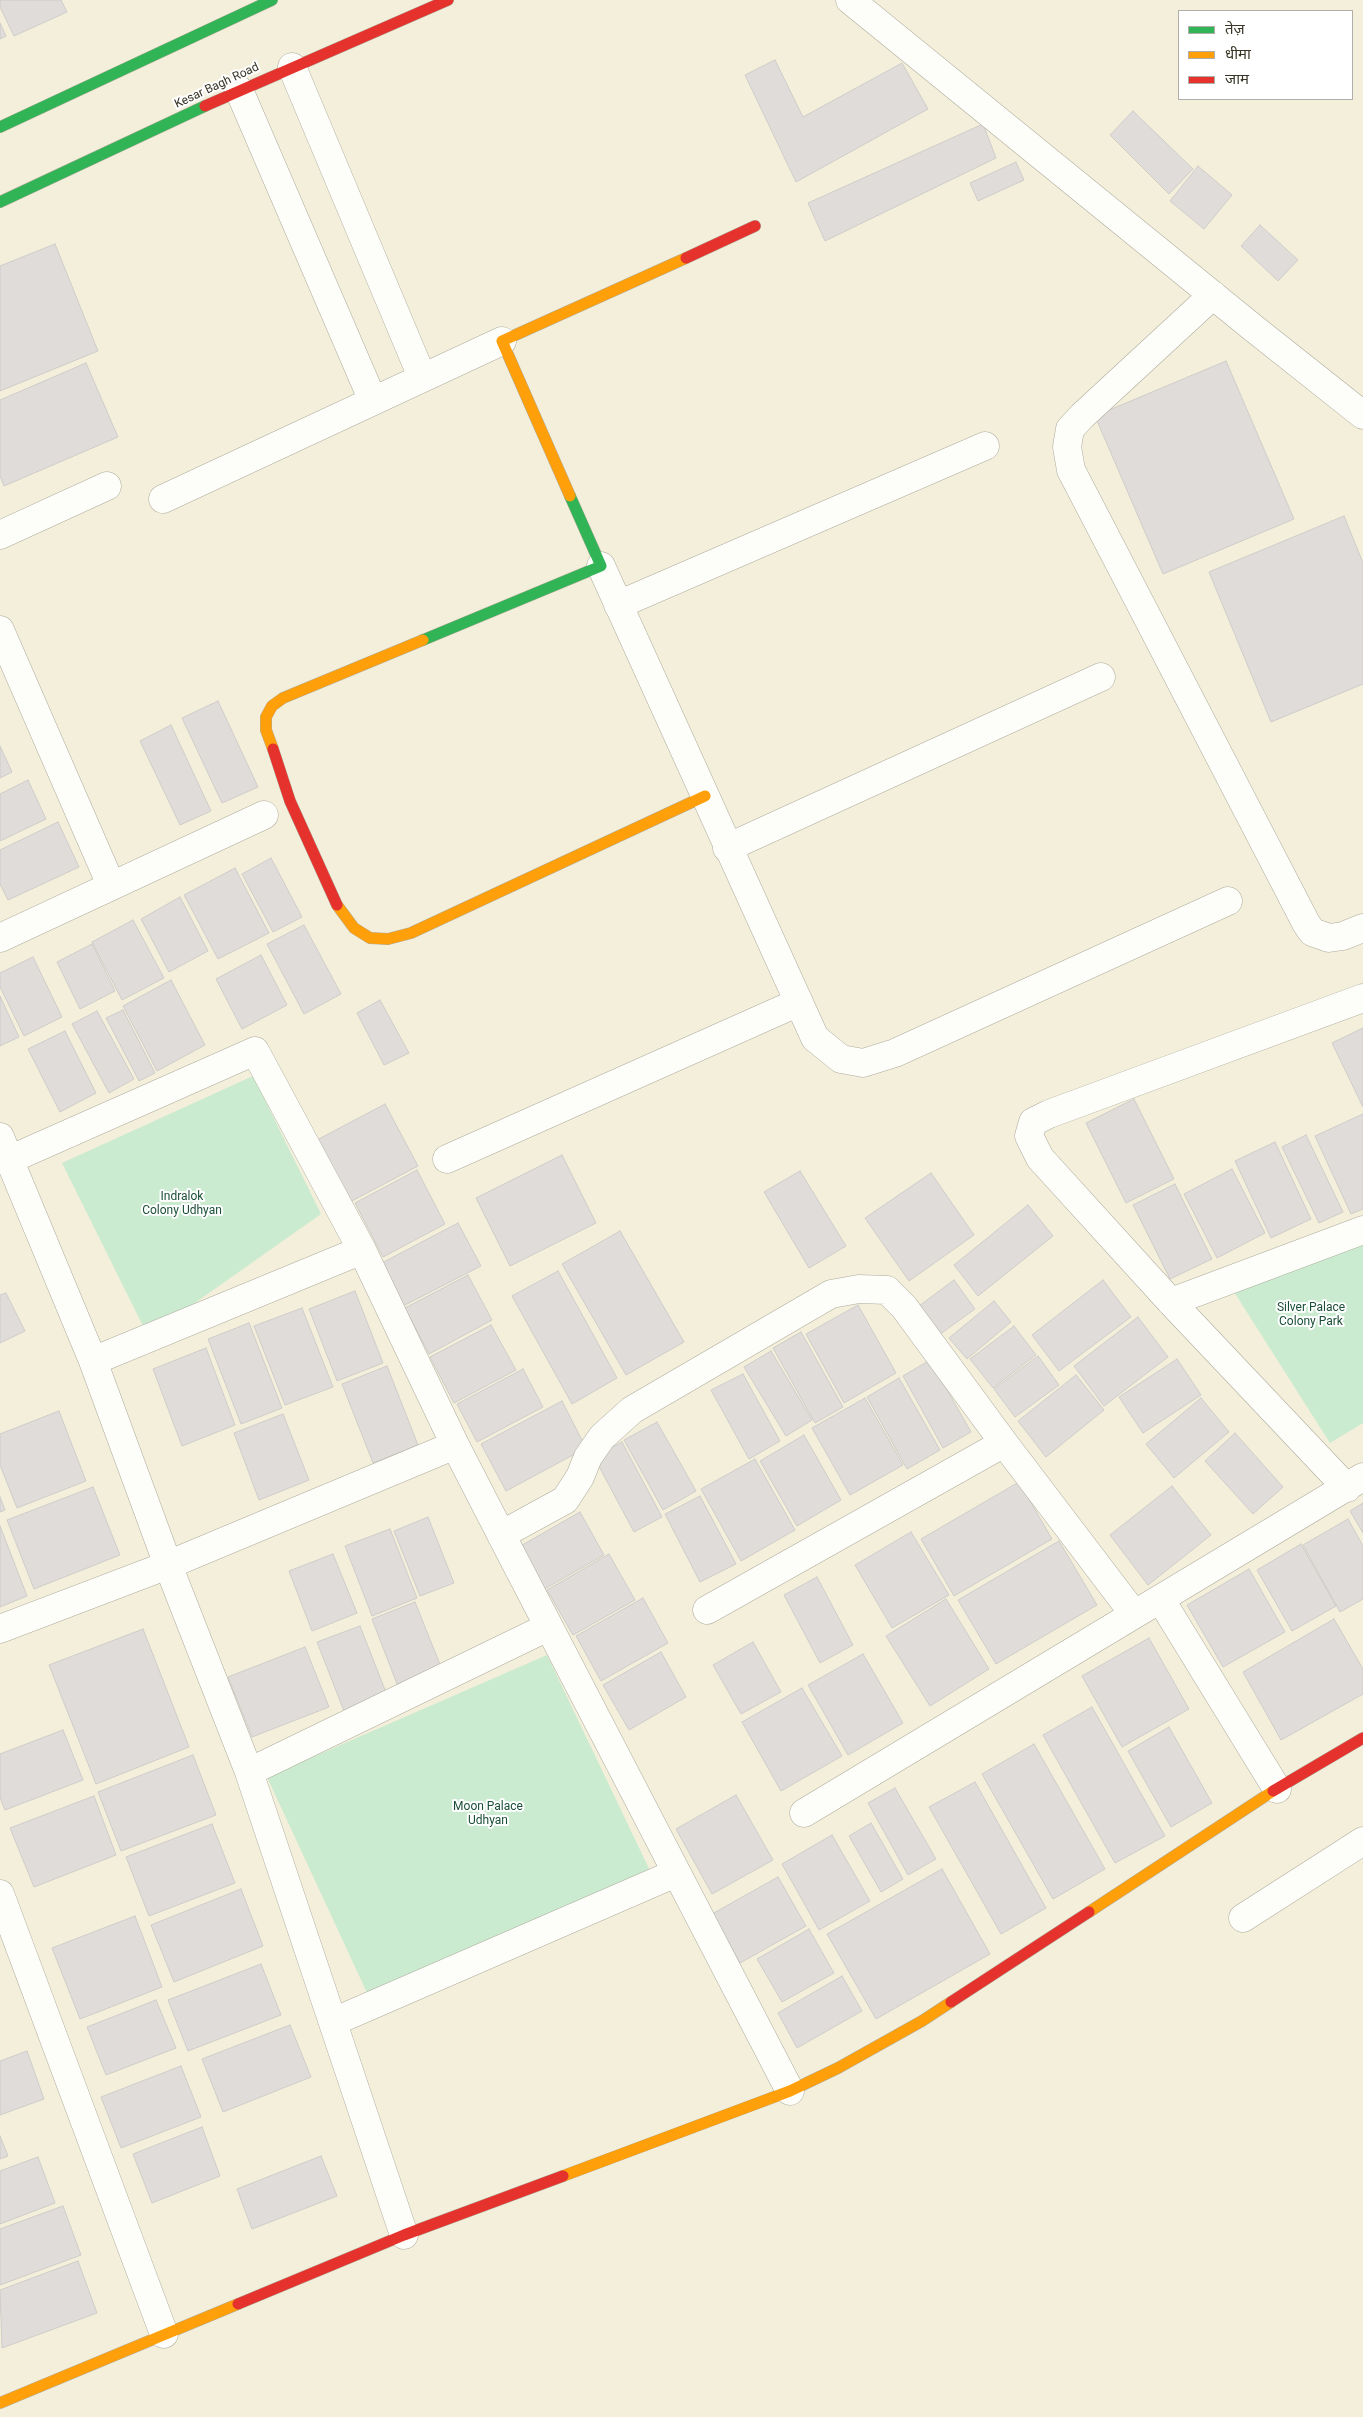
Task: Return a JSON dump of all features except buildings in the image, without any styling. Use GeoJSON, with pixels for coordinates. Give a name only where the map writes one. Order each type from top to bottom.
{"type":"FeatureCollection","features":[{"type":"Feature","properties":{"kind":"street"},"geometry":{"type":"LineString","coordinates":[[0,126],[272,0]]}},
{"type":"Feature","properties":{"kind":"street","name":"Kesar Bagh Road"},"geometry":{"type":"LineString","coordinates":[[0,202],[239,90],[448,0]]}},
{"type":"Feature","properties":{"kind":"street"},"geometry":{"type":"LineString","coordinates":[[850,0],[1213,295],[1363,414]]}},
{"type":"Feature","properties":{"kind":"street"},"geometry":{"type":"LineString","coordinates":[[292,67],[422,377]]}},
{"type":"Feature","properties":{"kind":"street"},"geometry":{"type":"LineString","coordinates":[[239,90],[373,400]]}},
{"type":"Feature","properties":{"kind":"street"},"geometry":{"type":"LineString","coordinates":[[163,499],[422,377],[756,226]]}},
{"type":"Feature","properties":{"kind":"street"},"geometry":{"type":"LineString","coordinates":[[1213,295],[1082,416],[1070,430],[1067,447],[1071,470],[1306,923],[1312,932],[1329,938],[1343,936],[1363,928]]}},
{"type":"Feature","properties":{"kind":"street"},"geometry":{"type":"LineString","coordinates":[[502,341],[727,848],[815,1038],[842,1059],[863,1063],[895,1053],[1228,901]]}},
{"type":"Feature","properties":{"kind":"street"},"geometry":{"type":"LineString","coordinates":[[618,604],[986,446]]}},
{"type":"Feature","properties":{"kind":"street"},"geometry":{"type":"LineString","coordinates":[[0,535],[107,486]]}},
{"type":"Feature","properties":{"kind":"street"},"geometry":{"type":"LineString","coordinates":[[601,566],[283,698],[272,706],[266,717],[266,730],[294,810],[336,904],[354,928],[370,938],[388,939],[411,933],[705,796]]}},
{"type":"Feature","properties":{"kind":"street"},"geometry":{"type":"LineString","coordinates":[[0,630],[111,885]]}},
{"type":"Feature","properties":{"kind":"street"},"geometry":{"type":"LineString","coordinates":[[727,848],[1101,677]]}},
{"type":"Feature","properties":{"kind":"street"},"geometry":{"type":"LineString","coordinates":[[0,938],[264,815]]}},
{"type":"Feature","properties":{"kind":"street"},"geometry":{"type":"LineString","coordinates":[[804,1813],[1355,1482],[1171,1302],[1040,1158],[1029,1136],[1033,1122],[1058,1111],[1363,998]]}},
{"type":"Feature","properties":{"kind":"street"},"geometry":{"type":"LineString","coordinates":[[447,1159],[799,1002]]}},
{"type":"Feature","properties":{"kind":"street"},"geometry":{"type":"LineString","coordinates":[[404,2235],[250,1772],[168,1565],[93,1361],[5,1148],[255,1051],[362,1250],[456,1445],[548,1628],[790,2091]]}},
{"type":"Feature","properties":{"kind":"street"},"geometry":{"type":"LineString","coordinates":[[1171,1302],[1363,1230]]}},
{"type":"Feature","properties":{"kind":"street"},"geometry":{"type":"LineString","coordinates":[[93,1361],[362,1250]]}},
{"type":"Feature","properties":{"kind":"street"},"geometry":{"type":"LineString","coordinates":[[501,1535],[565,1500],[580,1477],[588,1457],[602,1437],[632,1410],[831,1294],[859,1289],[887,1290],[904,1307],[1004,1443],[1134,1614]]}},
{"type":"Feature","properties":{"kind":"street"},"geometry":{"type":"LineString","coordinates":[[707,1610],[1004,1443]]}},
{"type":"Feature","properties":{"kind":"street"},"geometry":{"type":"LineString","coordinates":[[0,1628],[168,1565],[456,1445]]}},
{"type":"Feature","properties":{"kind":"street"},"geometry":{"type":"LineString","coordinates":[[1161,1600],[1277,1789]]}},
{"type":"Feature","properties":{"kind":"street"},"geometry":{"type":"LineString","coordinates":[[250,1772],[548,1628]]}},
{"type":"Feature","properties":{"kind":"street"},"geometry":{"type":"LineString","coordinates":[[0,2403],[404,2235],[790,2091],[838,2068],[922,2021],[1277,1789],[1363,1738]]}},
{"type":"Feature","properties":{"kind":"street"},"geometry":{"type":"LineString","coordinates":[[1242,1918],[1363,1841]]}},
{"type":"Feature","properties":{"kind":"street"},"geometry":{"type":"LineString","coordinates":[[333,2022],[676,1872]]}},
{"type":"Feature","properties":{"kind":"street"},"geometry":{"type":"LineString","coordinates":[[0,1894],[164,2334]]}},
{"type":"Feature","properties":{"kind":"green space","name":"Indralok Colony Udhyan"},"geometry":{"type":"Polygon","coordinates":[[[253,1076],[321,1214],[148,1336],[62,1163],[253,1076]]]}},
{"type":"Feature","properties":{"kind":"green space","name":"Silver Palace Colony Park"},"geometry":{"type":"Polygon","coordinates":[[[1363,1244],[1363,1423],[1330,1443],[1229,1284],[1363,1244]]]}},
{"type":"Feature","properties":{"kind":"green space","name":"Moon Palace Udhyan"},"geometry":{"type":"Polygon","coordinates":[[[547,1655],[653,1877],[368,1995],[267,1777],[547,1655]]]}},
{"type":"Feature","properties":{"kind":"traffic: fast"},"geometry":{"type":"LineString","coordinates":[[0,127],[272,0]]}},
{"type":"Feature","properties":{"kind":"traffic: fast"},"geometry":{"type":"LineString","coordinates":[[0,202],[205,106]]}},
{"type":"Feature","properties":{"kind":"traffic: fast"},"geometry":{"type":"LineString","coordinates":[[423,640],[601,566],[570,496]]}},
{"type":"Feature","properties":{"kind":"traffic: slow"},"geometry":{"type":"LineString","coordinates":[[570,496],[502,341],[686,258]]}},
{"type":"Feature","properties":{"kind":"traffic: slow"},"geometry":{"type":"LineString","coordinates":[[273,749],[266,730],[266,717],[272,706],[283,698],[423,640]]}},
{"type":"Feature","properties":{"kind":"traffic: slow"},"geometry":{"type":"LineString","coordinates":[[337,905],[354,928],[370,938],[388,939],[411,933],[705,796]]}},
{"type":"Feature","properties":{"kind":"traffic: slow"},"geometry":{"type":"LineString","coordinates":[[1089,1912],[1273,1791]]}},
{"type":"Feature","properties":{"kind":"traffic: slow"},"geometry":{"type":"LineString","coordinates":[[563,2176],[790,2091],[838,2068],[922,2021],[951,2002]]}},
{"type":"Feature","properties":{"kind":"traffic: slow"},"geometry":{"type":"LineString","coordinates":[[0,2403],[238,2304]]}},
{"type":"Feature","properties":{"kind":"traffic: jam"},"geometry":{"type":"LineString","coordinates":[[205,106],[448,0]]}},
{"type":"Feature","properties":{"kind":"traffic: jam"},"geometry":{"type":"LineString","coordinates":[[686,258],[755,226]]}},
{"type":"Feature","properties":{"kind":"traffic: jam"},"geometry":{"type":"LineString","coordinates":[[273,749],[290,801],[337,905]]}},
{"type":"Feature","properties":{"kind":"traffic: jam"},"geometry":{"type":"LineString","coordinates":[[1273,1791],[1363,1738]]}},
{"type":"Feature","properties":{"kind":"traffic: jam"},"geometry":{"type":"LineString","coordinates":[[951,2002],[1089,1912]]}},
{"type":"Feature","properties":{"kind":"traffic: jam"},"geometry":{"type":"LineString","coordinates":[[238,2304],[404,2235],[563,2176]]}}]}
